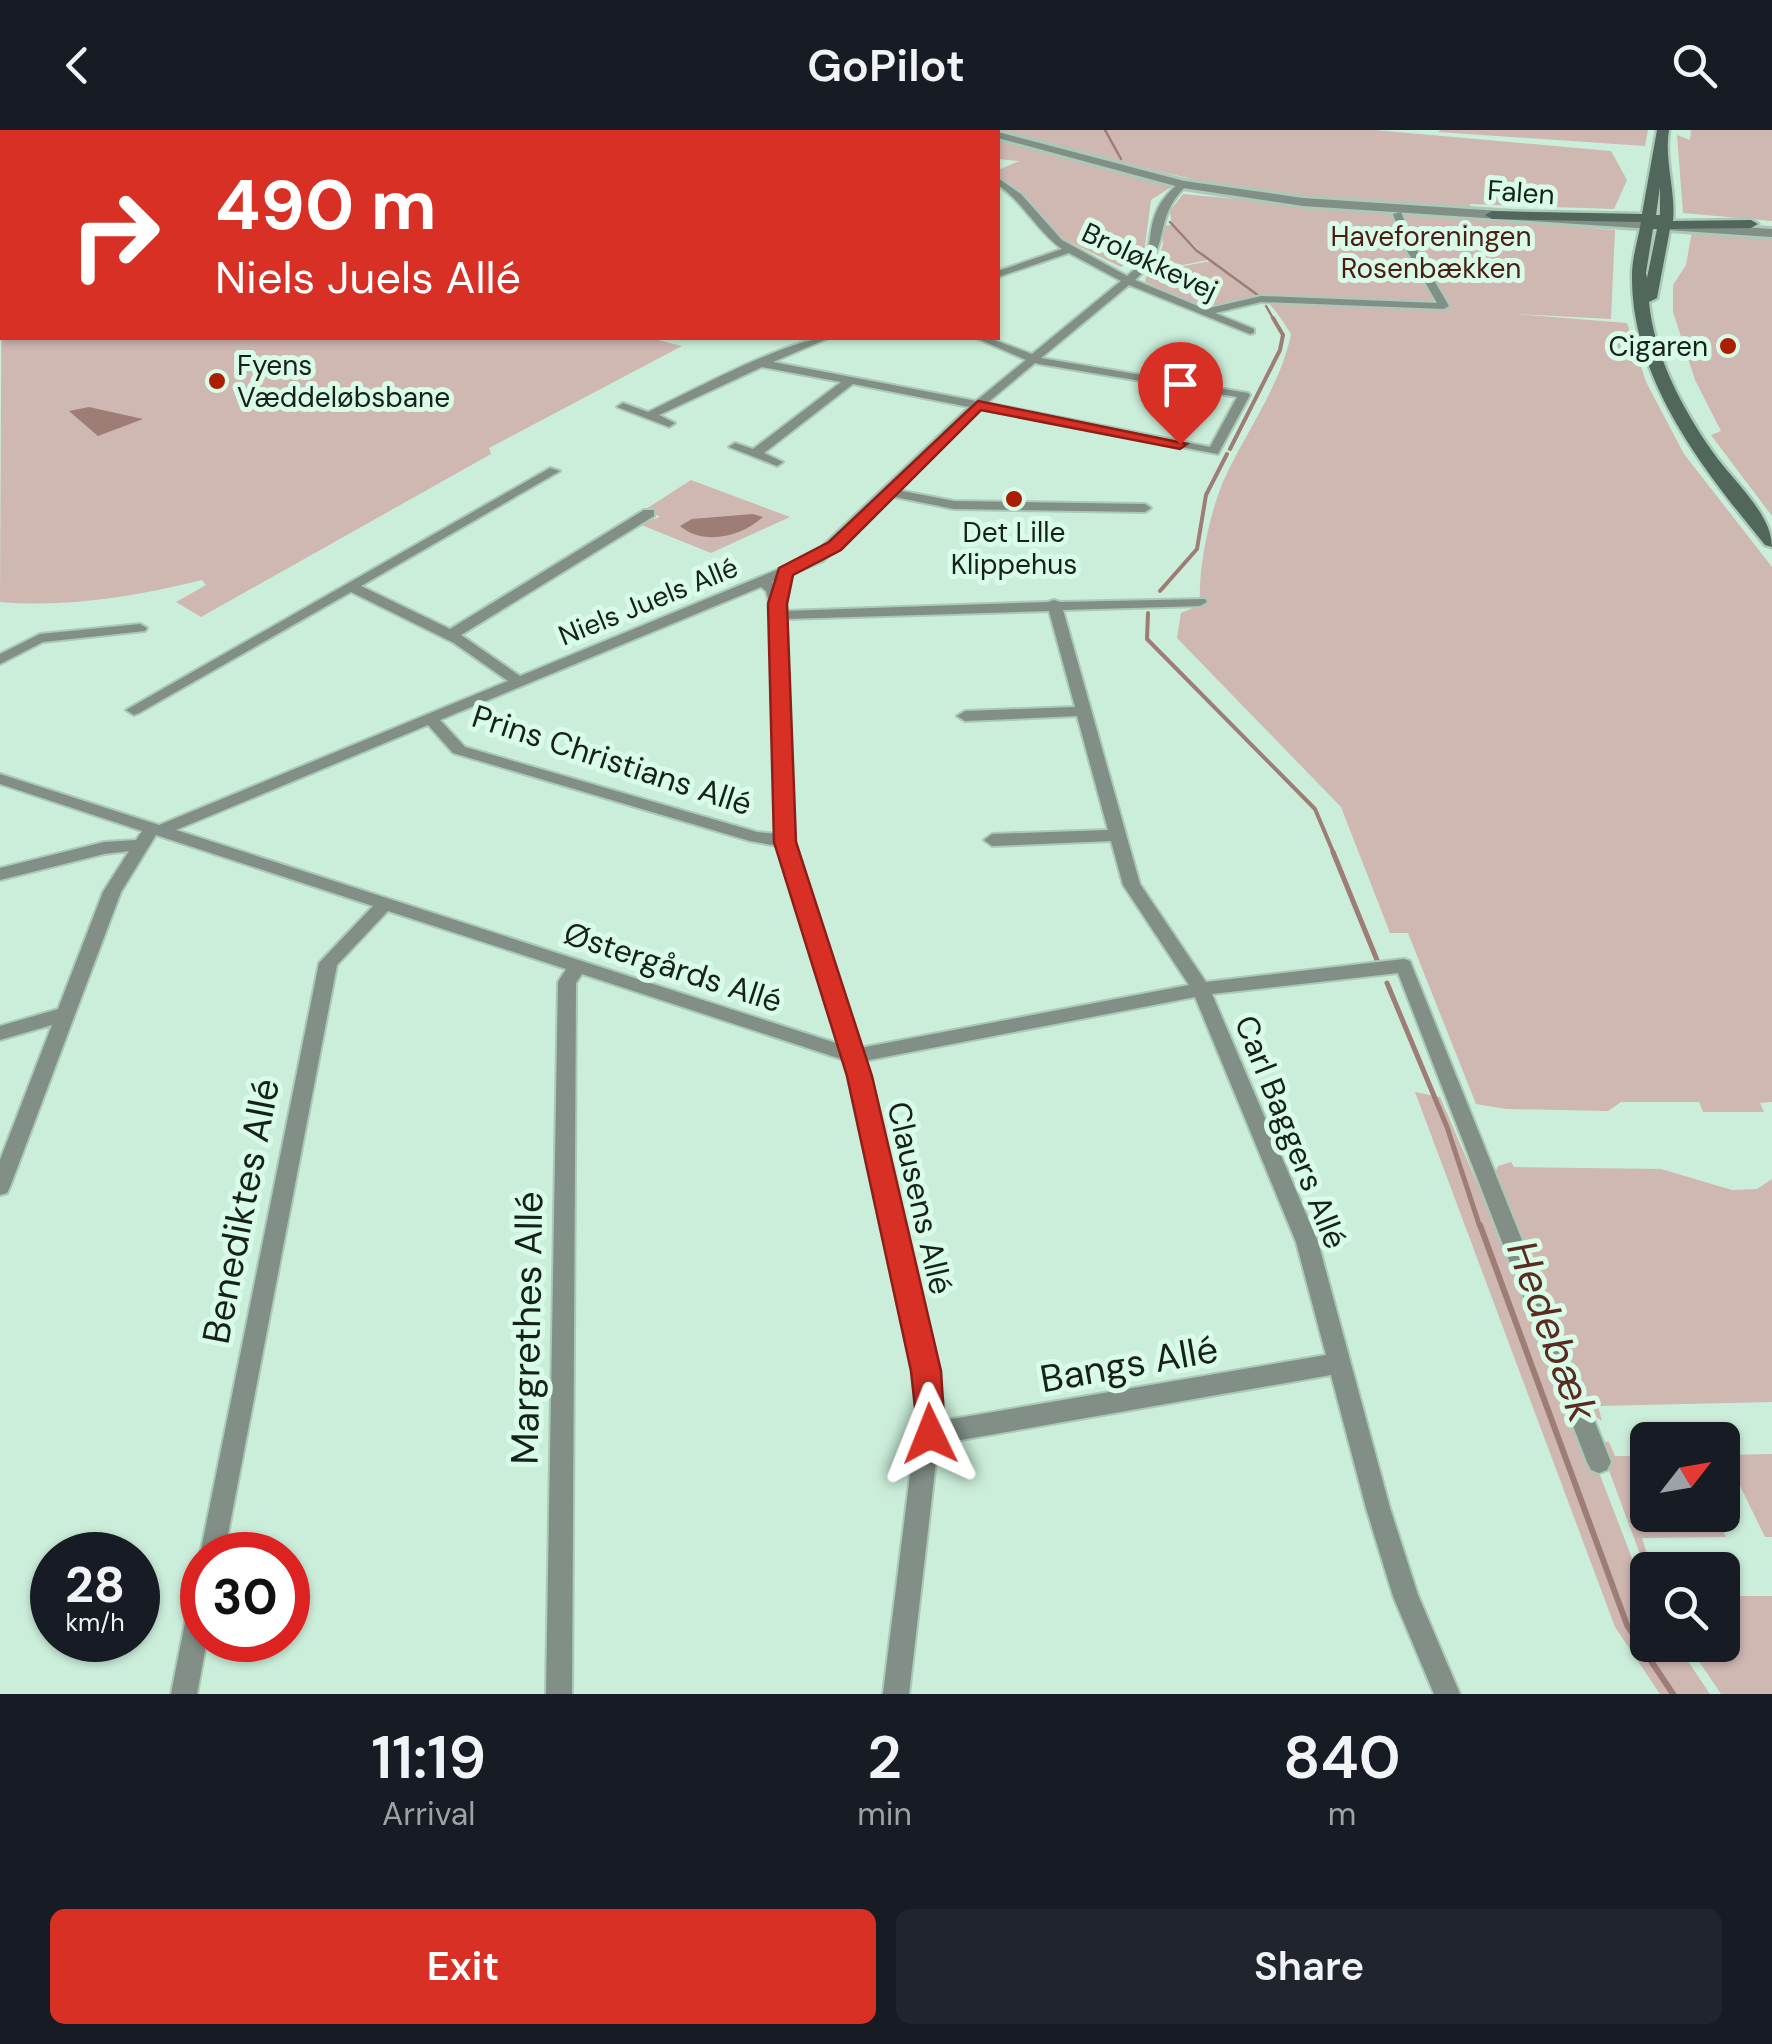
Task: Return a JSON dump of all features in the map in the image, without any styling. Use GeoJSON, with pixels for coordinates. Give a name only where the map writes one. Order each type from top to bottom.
{"type":"FeatureCollection","features":[{"type":"Feature","properties":{"kind":"main road"},"geometry":{"type":"LineString","coordinates":[[1647,320],[1654,281],[1656,222],[1651,184],[1663,130]]}},
{"type":"Feature","properties":{"kind":"main road"},"geometry":{"type":"LineString","coordinates":[[1660,151],[1669,189],[1656,222],[1639,295],[1672,396],[1692,434],[1772,542]]}},
{"type":"Feature","properties":{"kind":"main road"},"geometry":{"type":"LineString","coordinates":[[1628,217],[1636,214],[1642,189],[1651,184]]}},
{"type":"Feature","properties":{"kind":"main road"},"geometry":{"type":"LineString","coordinates":[[1492,215],[1751,224]]}},
{"type":"Feature","properties":{"kind":"main road"},"geometry":{"type":"LineString","coordinates":[[1654,281],[1665,272],[1676,231],[1684,228]]}},
{"type":"Feature","properties":{"kind":"street","name":"Falen"},"geometry":{"type":"LineString","coordinates":[[1000,136],[1183,184],[1266,198],[1492,215]]}},
{"type":"Feature","properties":{"kind":"street","name":"Broløkkevej"},"geometry":{"type":"LineString","coordinates":[[1000,182],[1012,189],[1040,228],[1070,250],[1250,331]]}},
{"type":"Feature","properties":{"kind":"street","name":"Niels Juels Allé"},"geometry":{"type":"LineString","coordinates":[[156,829],[824,554],[978,405],[1152,257],[1157,213],[1183,184]]}},
{"type":"Feature","properties":{"kind":"street","name":"Falen"},"geometry":{"type":"LineString","coordinates":[[1266,198],[1628,217],[1684,228],[1772,229]]}},
{"type":"Feature","properties":{"kind":"street"},"geometry":{"type":"LineString","coordinates":[[1206,312],[1261,299],[1444,306],[1413,254],[1398,214]]}},
{"type":"Feature","properties":{"kind":"street","name":"Falen"},"geometry":{"type":"LineString","coordinates":[[1751,224],[1772,229]]}},
{"type":"Feature","properties":{"kind":"street"},"geometry":{"type":"LineString","coordinates":[[1000,273],[1070,250]]}},
{"type":"Feature","properties":{"kind":"street"},"geometry":{"type":"LineString","coordinates":[[648,416],[819,340]]}},
{"type":"Feature","properties":{"kind":"street"},"geometry":{"type":"LineString","coordinates":[[761,363],[1214,451],[1244,394],[1033,359],[986,340]]}},
{"type":"Feature","properties":{"kind":"street"},"geometry":{"type":"LineString","coordinates":[[755,454],[850,380]]}},
{"type":"Feature","properties":{"kind":"street"},"geometry":{"type":"LineString","coordinates":[[624,407],[669,423]]}},
{"type":"Feature","properties":{"kind":"street"},"geometry":{"type":"LineString","coordinates":[[735,447],[777,462]]}},
{"type":"Feature","properties":{"kind":"street"},"geometry":{"type":"LineString","coordinates":[[134,710],[554,471]]}},
{"type":"Feature","properties":{"kind":"street"},"geometry":{"type":"LineString","coordinates":[[890,492],[954,505],[1145,508]]}},
{"type":"Feature","properties":{"kind":"street","name":"Niels Juels Allé"},"geometry":{"type":"LineString","coordinates":[[451,635],[649,513]]}},
{"type":"Feature","properties":{"kind":"street","name":"Clausens Allé"},"geometry":{"type":"LineString","coordinates":[[785,572],[778,610],[785,842],[854,1056],[926,1371],[930,1434],[896,1694]]}},
{"type":"Feature","properties":{"kind":"street"},"geometry":{"type":"LineString","coordinates":[[762,581],[772,589],[778,610],[1200,602]]}},
{"type":"Feature","properties":{"kind":"street"},"geometry":{"type":"LineString","coordinates":[[352,587],[451,635],[489,657],[518,682]]}},
{"type":"Feature","properties":{"kind":"street","name":"Carl Baggers Allé"},"geometry":{"type":"LineString","coordinates":[[1054,604],[1132,885],[1201,989],[1307,1242],[1406,1596],[1447,1694]]}},
{"type":"Feature","properties":{"kind":"street"},"geometry":{"type":"LineString","coordinates":[[0,660],[40,638],[140,628]]}},
{"type":"Feature","properties":{"kind":"street"},"geometry":{"type":"LineString","coordinates":[[965,716],[1082,711]]}},
{"type":"Feature","properties":{"kind":"street","name":"Prins Christians Allé"},"geometry":{"type":"LineString","coordinates":[[430,718],[459,750],[756,838],[785,842]]}},
{"type":"Feature","properties":{"kind":"street","name":"Østergårds Allé"},"geometry":{"type":"LineString","coordinates":[[0,779],[854,1056],[1201,989],[1404,966],[1599,1462]]}},
{"type":"Feature","properties":{"kind":"street"},"geometry":{"type":"LineString","coordinates":[[0,1188],[112,892],[138,845],[156,829]]}},
{"type":"Feature","properties":{"kind":"street"},"geometry":{"type":"LineString","coordinates":[[992,840],[1116,834]]}},
{"type":"Feature","properties":{"kind":"street"},"geometry":{"type":"LineString","coordinates":[[0,874],[104,848],[138,845]]}},
{"type":"Feature","properties":{"kind":"street","name":"Benediktes Allé"},"geometry":{"type":"LineString","coordinates":[[217,1532],[328,963],[385,904]]}},
{"type":"Feature","properties":{"kind":"street","name":"Margrethes Allé"},"geometry":{"type":"LineString","coordinates":[[559,1694],[567,982],[578,966]]}},
{"type":"Feature","properties":{"kind":"street"},"geometry":{"type":"LineString","coordinates":[[0,1033],[65,1014]]}},
{"type":"Feature","properties":{"kind":"street","name":"Bangs Allé"},"geometry":{"type":"LineString","coordinates":[[930,1434],[1340,1363]]}},
{"type":"Feature","properties":{"kind":"street"},"geometry":{"type":"LineString","coordinates":[[184,1694],[190,1662]]}},
{"type":"Feature","properties":{"kind":"green space","name":"Haveforeningen Rosenbækken"},"geometry":{"type":"Polygon","coordinates":[[[1000,130],[1375,130],[1611,151],[1627,180],[1614,209],[1470,204],[1473,218],[1615,230],[1611,319],[1515,314],[1627,323],[1646,382],[1684,454],[1772,567],[1772,1102],[1760,1103],[1764,1112],[1703,1112],[1699,1102],[1621,1102],[1608,1111],[1506,1109],[1476,1104],[1408,933],[1390,933],[1341,807],[1177,638],[1181,613],[1200,605],[1203,559],[1218,496],[1279,373],[1291,334],[1262,299],[1198,304],[1145,282],[1147,273],[1211,261],[1175,228],[1208,260],[1173,267],[1158,263],[1163,244],[1161,226],[1172,225],[1170,211],[1183,194],[1391,213],[1388,203],[1241,191],[1000,130]]]}},
{"type":"Feature","properties":{"kind":"green space"},"geometry":{"type":"Polygon","coordinates":[[[1648,130],[1645,146],[1438,132],[1648,130]]]}},
{"type":"Feature","properties":{"kind":"green space"},"geometry":{"type":"Polygon","coordinates":[[[1691,130],[1772,130],[1772,221],[1683,213],[1677,135],[1690,140],[1691,130]]]}},
{"type":"Feature","properties":{"kind":"green space"},"geometry":{"type":"Polygon","coordinates":[[[1000,139],[1171,187],[1151,200],[1144,253],[1121,267],[1053,234],[1026,197],[1000,179],[1000,169],[1019,161],[1000,159],[1000,139]]]}},
{"type":"Feature","properties":{"kind":"green space","name":"Cigaren"},"geometry":{"type":"Polygon","coordinates":[[[1692,231],[1772,235],[1772,516],[1711,435],[1721,431],[1695,380],[1673,312],[1673,285],[1686,265],[1692,231]]]}},
{"type":"Feature","properties":{"kind":"green space","name":"Fyens Væddeløbsbane"},"geometry":{"type":"Polygon","coordinates":[[[1,340],[658,340],[682,346],[489,448],[491,454],[201,617],[176,602],[206,585],[202,580],[102,599],[0,602],[1,340]]]}},
{"type":"Feature","properties":{"kind":"green space"},"geometry":{"type":"Polygon","coordinates":[[[691,480],[790,517],[711,553],[639,524],[660,517],[646,509],[691,480]]]}},
{"type":"Feature","properties":{"kind":"green space"},"geometry":{"type":"Polygon","coordinates":[[[1415,1092],[1440,1097],[1477,1183],[1488,1185],[1630,1553],[1630,1649],[1615,1627],[1415,1092]]]}},
{"type":"Feature","properties":{"kind":"green space"},"geometry":{"type":"Polygon","coordinates":[[[1511,1162],[1514,1167],[1661,1169],[1732,1190],[1757,1189],[1772,1179],[1772,1402],[1598,1406],[1602,1421],[1596,1417],[1494,1175],[1498,1166],[1511,1162]]]}},
{"type":"Feature","properties":{"kind":"green space"},"geometry":{"type":"Polygon","coordinates":[[[1598,1441],[1609,1442],[1615,1456],[1630,1456],[1630,1527],[1598,1441]]]}},
{"type":"Feature","properties":{"kind":"green space"},"geometry":{"type":"Polygon","coordinates":[[[1772,1454],[1772,1537],[1765,1537],[1740,1486],[1740,1455],[1772,1454]]]}},
{"type":"Feature","properties":{"kind":"green space"},"geometry":{"type":"Polygon","coordinates":[[[1632,1532],[1724,1532],[1726,1537],[1642,1538],[1646,1552],[1639,1552],[1632,1532]]]}},
{"type":"Feature","properties":{"kind":"green space"},"geometry":{"type":"Polygon","coordinates":[[[1740,1596],[1772,1596],[1772,1694],[1721,1694],[1699,1662],[1740,1662],[1740,1596]]]}},
{"type":"Feature","properties":{"kind":"green space"},"geometry":{"type":"Polygon","coordinates":[[[1639,1662],[1688,1662],[1710,1694],[1660,1694],[1639,1662]]]}},
{"type":"Feature","properties":{"kind":"shaded area"},"geometry":{"type":"Polygon","coordinates":[[[89,407],[143,419],[98,436],[69,411],[89,407]]]}},
{"type":"Feature","properties":{"kind":"shaded area"},"geometry":{"type":"Polygon","coordinates":[[[753,514],[763,517],[744,530],[722,537],[700,536],[680,526],[692,519],[753,514]]]}},
{"type":"Feature","properties":{"kind":"waterway","name":"Hedebæk"},"geometry":{"type":"LineString","coordinates":[[1105,130],[1121,159]]}},
{"type":"Feature","properties":{"kind":"waterway","name":"Hedebæk"},"geometry":{"type":"LineString","coordinates":[[1170,222],[1196,250],[1259,296]]}},
{"type":"Feature","properties":{"kind":"waterway","name":"Hedebæk"},"geometry":{"type":"LineString","coordinates":[[1266,306],[1274,320]]}},
{"type":"Feature","properties":{"kind":"waterway","name":"Hedebæk"},"geometry":{"type":"LineString","coordinates":[[1230,449],[1280,350],[1283,335],[1273,318]]}},
{"type":"Feature","properties":{"kind":"waterway","name":"Hedebæk"},"geometry":{"type":"LineString","coordinates":[[1160,591],[1197,549],[1206,495],[1227,454]]}},
{"type":"Feature","properties":{"kind":"waterway","name":"Hedebæk"},"geometry":{"type":"LineString","coordinates":[[1148,613],[1147,639],[1315,809],[1334,854]]}},
{"type":"Feature","properties":{"kind":"waterway","name":"Hedebæk"},"geometry":{"type":"LineString","coordinates":[[1333,852],[1377,960]]}},
{"type":"Feature","properties":{"kind":"waterway","name":"Hedebæk"},"geometry":{"type":"LineString","coordinates":[[1387,983],[1447,1127],[1480,1227]]}},
{"type":"Feature","properties":{"kind":"waterway","name":"Hedebæk"},"geometry":{"type":"LineString","coordinates":[[1480,1225],[1627,1625],[1673,1694]]}},
{"type":"Feature","properties":{"kind":"place","name":"Cigaren"},"geometry":{"type":"Point","coordinates":[1728,346]}},
{"type":"Feature","properties":{"kind":"place","name":"Fyens Væddeløbsbane"},"geometry":{"type":"Point","coordinates":[217,381]}},
{"type":"Feature","properties":{"kind":"place","name":"Det Lille Klippehus"},"geometry":{"type":"Point","coordinates":[1014,499]}},
{"type":"Feature","properties":{"kind":"route"},"geometry":{"type":"LineString","coordinates":[[930,1434],[926,1371],[859,1076],[800,900],[785,842],[778,604],[785,572],[835,546],[978,405],[1180,444]]}}]}
